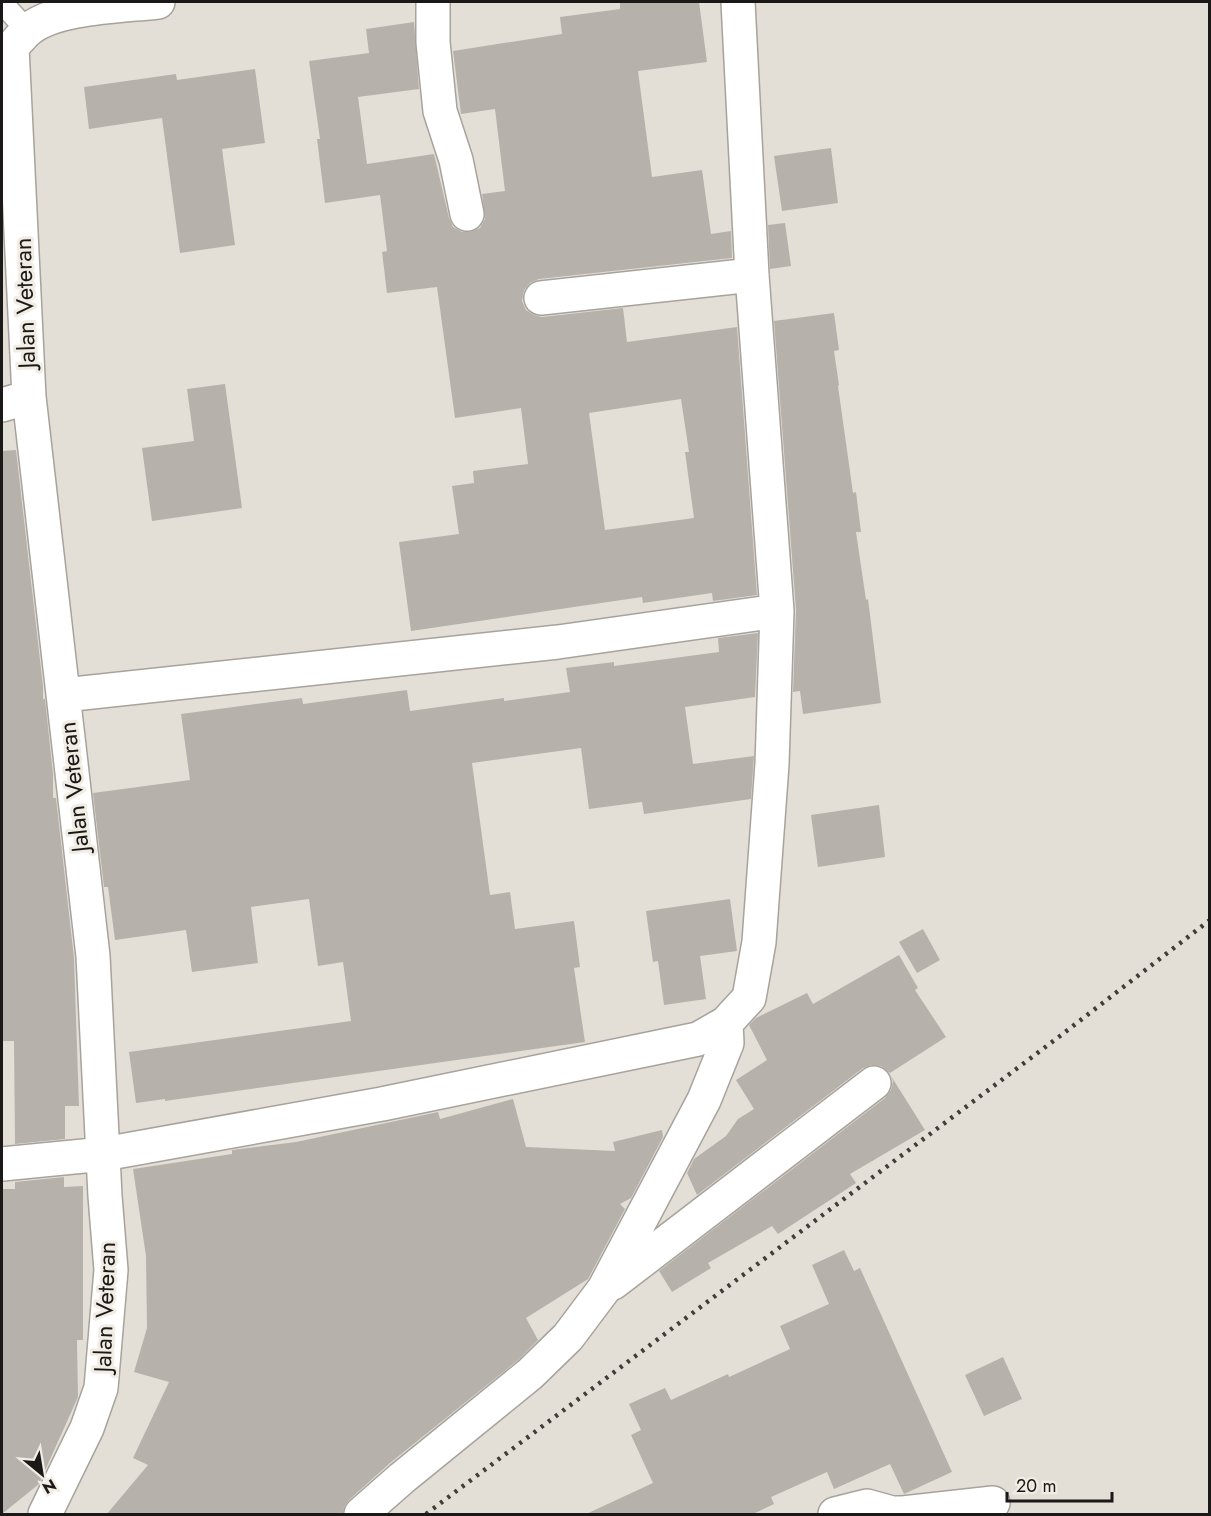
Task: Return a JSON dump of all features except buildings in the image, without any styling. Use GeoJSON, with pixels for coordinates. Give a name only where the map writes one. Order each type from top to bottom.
{"type":"FeatureCollection","features":[{"type":"Feature","properties":{"kind":"street"},"geometry":{"type":"LineString","coordinates":[[20,39],[39,22],[59,14],[158,2]]}},
{"type":"Feature","properties":{"kind":"street"},"geometry":{"type":"LineString","coordinates":[[433,2],[433,42],[440,111],[456,160],[467,214]]}},
{"type":"Feature","properties":{"kind":"street"},"geometry":{"type":"LineString","coordinates":[[2,1164],[104,1154],[382,1104],[699,1039],[726,1023],[749,998],[759,942],[772,764],[777,611],[752,275],[738,2]]}},
{"type":"Feature","properties":{"kind":"street","name":"Jalan Veteran"},"geometry":{"type":"LineString","coordinates":[[20,39],[15,401],[64,695],[93,956],[111,1270],[101,1388],[87,1428],[45,1515]]}},
{"type":"Feature","properties":{"kind":"street"},"geometry":{"type":"LineString","coordinates":[[541,298],[752,275]]}},
{"type":"Feature","properties":{"kind":"street"},"geometry":{"type":"LineString","coordinates":[[64,695],[558,642],[777,611]]}},
{"type":"Feature","properties":{"kind":"street"},"geometry":{"type":"LineString","coordinates":[[361,1515],[402,1478],[530,1374],[568,1337],[604,1289],[704,1100],[727,1043],[726,1023]]}},
{"type":"Feature","properties":{"kind":"street"},"geometry":{"type":"LineString","coordinates":[[604,1289],[874,1083]]}},
{"type":"Feature","properties":{"kind":"street"},"geometry":{"type":"LineString","coordinates":[[835,1515],[867,1506],[892,1513],[903,1513],[993,1503]]}},
{"type":"Feature","properties":{"kind":"lane"},"geometry":{"type":"LineString","coordinates":[[2,3],[20,39]]}},
{"type":"Feature","properties":{"kind":"railway"},"geometry":{"type":"LineString","coordinates":[[426,1514],[1060,1036],[1210,920]]}}]}
